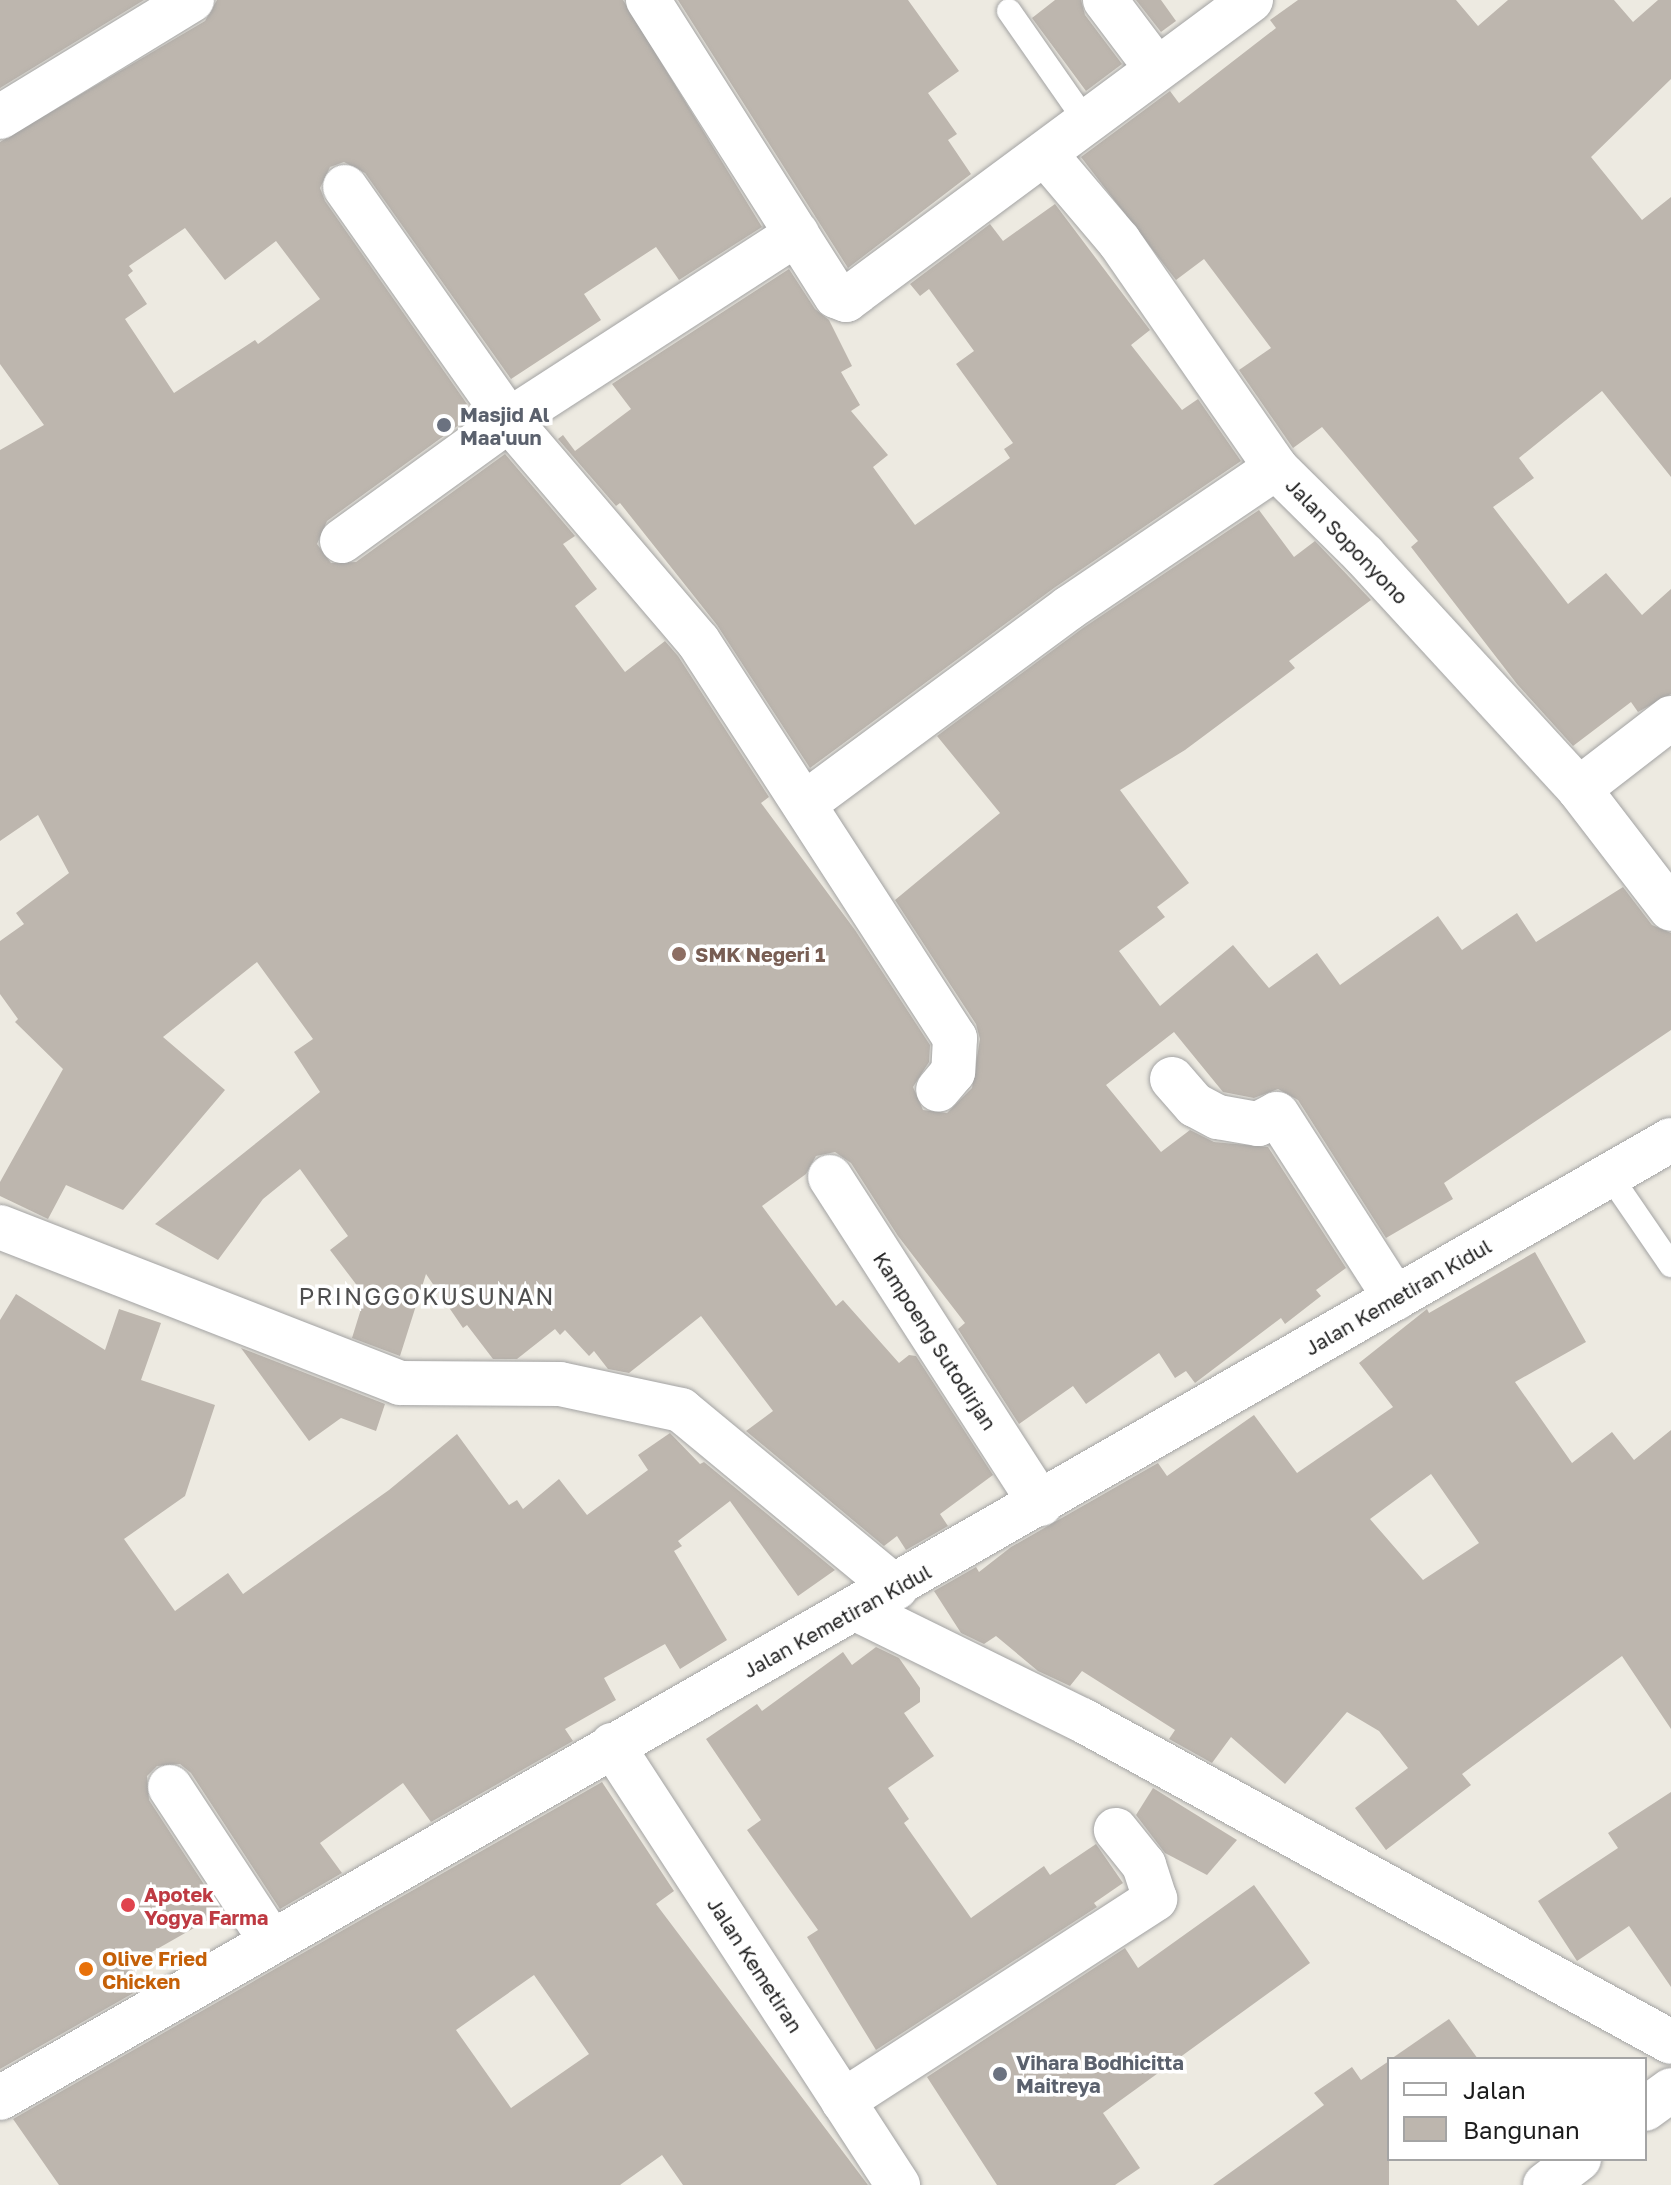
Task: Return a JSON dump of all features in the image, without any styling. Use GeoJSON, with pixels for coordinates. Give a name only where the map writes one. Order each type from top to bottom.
{"type":"FeatureCollection","features":[{"type":"Feature","properties":{"kind":"street"},"geometry":{"type":"LineString","coordinates":[[0,117],[192,0]]}},
{"type":"Feature","properties":{"kind":"street"},"geometry":{"type":"LineString","coordinates":[[648,0],[836,296],[853,298],[1251,0]]}},
{"type":"Feature","properties":{"kind":"street"},"geometry":{"type":"LineString","coordinates":[[1105,0],[1157,69]]}},
{"type":"Feature","properties":{"kind":"street","name":"Jalan Soponyono"},"geometry":{"type":"LineString","coordinates":[[1046,155],[1119,241],[1276,468],[1364,555],[1579,789],[1671,909]]}},
{"type":"Feature","properties":{"kind":"street"},"geometry":{"type":"LineString","coordinates":[[345,187],[509,420],[698,641],[955,1038],[953,1072],[938,1090]]}},
{"type":"Feature","properties":{"kind":"street"},"geometry":{"type":"LineString","coordinates":[[342,541],[509,420],[797,234]]}},
{"type":"Feature","properties":{"kind":"street"},"geometry":{"type":"LineString","coordinates":[[804,804],[1069,608],[1276,468]]}},
{"type":"Feature","properties":{"kind":"street"},"geometry":{"type":"LineString","coordinates":[[1579,789],[1671,718]]}},
{"type":"Feature","properties":{"kind":"street"},"geometry":{"type":"LineString","coordinates":[[1172,1079],[1195,1105],[1218,1117],[1258,1124],[1277,1114],[1395,1298]]}},
{"type":"Feature","properties":{"kind":"street","name":"Jalan Kemetiran Kidul"},"geometry":{"type":"LineString","coordinates":[[0,2098],[612,1745],[858,1610],[1671,1140]]}},
{"type":"Feature","properties":{"kind":"street","name":"Kampoeng Sutodirjan"},"geometry":{"type":"LineString","coordinates":[[830,1177],[1041,1504]]}},
{"type":"Feature","properties":{"kind":"street"},"geometry":{"type":"LineString","coordinates":[[0,1227],[400,1383],[560,1384],[681,1410],[896,1588]]}},
{"type":"Feature","properties":{"kind":"street"},"geometry":{"type":"LineString","coordinates":[[858,1610],[1082,1720],[1671,2042]]}},
{"type":"Feature","properties":{"kind":"street","name":"Jalan Kemetiran"},"geometry":{"type":"LineString","coordinates":[[612,1745],[898,2185]]}},
{"type":"Feature","properties":{"kind":"street"},"geometry":{"type":"LineString","coordinates":[[170,1787],[271,1941]]}},
{"type":"Feature","properties":{"kind":"street"},"geometry":{"type":"LineString","coordinates":[[843,2101],[1155,1899],[1144,1865],[1116,1830]]}},
{"type":"Feature","properties":{"kind":"street"},"geometry":{"type":"LineString","coordinates":[[1647,2108],[1671,2090]]}},
{"type":"Feature","properties":{"kind":"street"},"geometry":{"type":"LineString","coordinates":[[1545,2185],[1576,2161]]}},
{"type":"Feature","properties":{"kind":"lane"},"geometry":{"type":"LineString","coordinates":[[1009,11],[1087,123]]}},
{"type":"Feature","properties":{"kind":"lane"},"geometry":{"type":"LineString","coordinates":[[1610,1176],[1671,1265]]}},
{"type":"Feature","properties":{"kind":"building"},"geometry":{"type":"Polygon","coordinates":[[[0,0],[144,0],[0,88],[0,0]]]}},
{"type":"Feature","properties":{"kind":"building"},"geometry":{"type":"Polygon","coordinates":[[[217,0],[623,0],[762,227],[679,280],[656,247],[584,294],[601,320],[511,379],[365,173],[344,162],[330,167],[320,188],[325,201],[474,414],[327,521],[317,544],[331,563],[356,562],[505,454],[575,536],[563,544],[597,589],[575,606],[625,672],[665,641],[678,656],[769,797],[761,803],[855,930],[930,1045],[929,1062],[913,1087],[923,1110],[947,1113],[972,1088],[980,1039],[976,1024],[895,900],[1000,813],[937,736],[1083,628],[1259,510],[1294,557],[1315,541],[1371,600],[1289,661],[1295,668],[1185,750],[1120,790],[1189,883],[1157,907],[1165,917],[1119,951],[1160,1006],[1233,945],[1269,988],[1317,953],[1340,985],[1438,916],[1462,950],[1517,913],[1536,942],[1623,887],[1652,925],[1671,933],[1671,1030],[1444,1183],[1453,1199],[1386,1238],[1298,1100],[1278,1089],[1254,1098],[1223,1092],[1174,1032],[1106,1085],[1161,1152],[1190,1130],[1214,1142],[1268,1147],[1346,1268],[1316,1290],[1321,1296],[1285,1324],[1281,1318],[1195,1383],[1186,1371],[1175,1378],[1159,1353],[1086,1404],[1073,1386],[1019,1424],[958,1329],[965,1323],[898,1236],[851,1163],[835,1152],[816,1156],[806,1174],[762,1206],[836,1306],[843,1300],[899,1363],[909,1355],[916,1356],[993,1475],[940,1514],[948,1526],[906,1550],[897,1536],[884,1546],[746,1431],[773,1411],[701,1316],[629,1373],[608,1369],[594,1351],[589,1356],[565,1330],[560,1335],[555,1329],[517,1359],[493,1359],[467,1325],[463,1328],[426,1274],[400,1356],[352,1338],[365,1296],[330,1250],[348,1236],[300,1169],[263,1199],[218,1260],[155,1224],[320,1092],[294,1052],[313,1039],[257,962],[163,1037],[225,1090],[123,1210],[66,1185],[48,1219],[0,1196],[0,1182],[63,1069],[15,1022],[18,1019],[0,994],[0,941],[24,924],[16,913],[69,873],[38,815],[0,841],[0,450],[44,425],[0,364],[0,142],[205,21],[217,0]],[[185,228],[129,266],[133,271],[128,275],[147,304],[125,319],[174,393],[255,340],[258,344],[320,299],[276,241],[225,280],[185,228]]]}},
{"type":"Feature","properties":{"kind":"building"},"geometry":{"type":"Polygon","coordinates":[[[678,0],[908,0],[959,71],[928,93],[957,134],[948,140],[971,174],[848,268],[678,0]]]}},
{"type":"Feature","properties":{"kind":"building"},"geometry":{"type":"Polygon","coordinates":[[[1055,0],[1081,0],[1085,15],[1122,64],[1086,91],[1032,18],[1055,0]]]}},
{"type":"Feature","properties":{"kind":"building"},"geometry":{"type":"Polygon","coordinates":[[[1136,0],[1161,0],[1176,21],[1161,32],[1136,0]]]}},
{"type":"Feature","properties":{"kind":"building"},"geometry":{"type":"Polygon","coordinates":[[[1298,0],[1456,0],[1478,26],[1508,0],[1614,0],[1633,22],[1658,0],[1671,0],[1671,79],[1591,157],[1642,220],[1671,197],[1671,477],[1602,391],[1519,458],[1534,478],[1493,507],[1568,604],[1606,573],[1642,615],[1671,589],[1671,694],[1638,712],[1631,702],[1573,746],[1517,684],[1411,547],[1418,541],[1322,427],[1293,448],[1239,370],[1271,348],[1204,259],[1176,280],[1081,157],[1170,91],[1179,103],[1276,28],[1270,20],[1298,0]]]}},
{"type":"Feature","properties":{"kind":"building"},"geometry":{"type":"Polygon","coordinates":[[[1055,204],[1150,330],[1131,345],[1182,410],[1198,399],[1241,461],[1054,588],[810,768],[717,625],[620,503],[616,506],[558,439],[563,435],[575,451],[631,409],[612,384],[789,269],[815,309],[829,320],[852,366],[841,372],[860,405],[851,411],[888,455],[873,467],[915,525],[1010,458],[1004,449],[1013,443],[956,364],[974,351],[929,289],[920,296],[910,284],[990,224],[1003,241],[1055,204]]]}},
{"type":"Feature","properties":{"kind":"building"},"geometry":{"type":"Polygon","coordinates":[[[1535,1252],[1586,1342],[1515,1382],[1572,1463],[1612,1432],[1634,1460],[1671,1430],[1671,1729],[1622,1656],[1462,1774],[1471,1785],[1386,1850],[1355,1808],[1408,1768],[1379,1731],[1347,1712],[1285,1784],[1231,1737],[1212,1763],[1169,1739],[1175,1730],[1082,1671],[1070,1686],[1038,1671],[996,1636],[984,1644],[961,1633],[934,1591],[976,1567],[979,1572],[1011,1547],[1158,1463],[1167,1476],[1254,1415],[1297,1473],[1393,1407],[1359,1363],[1427,1309],[1429,1313],[1535,1252]],[[1431,1474],[1370,1519],[1423,1580],[1479,1543],[1431,1474]]]}},
{"type":"Feature","properties":{"kind":"building"},"geometry":{"type":"Polygon","coordinates":[[[16,1294],[105,1350],[119,1309],[161,1323],[141,1380],[215,1405],[185,1496],[124,1539],[175,1611],[228,1573],[243,1594],[389,1490],[457,1434],[509,1505],[517,1500],[523,1509],[559,1479],[587,1515],[648,1470],[638,1455],[670,1433],[700,1464],[704,1462],[835,1570],[798,1596],[730,1501],[678,1541],[682,1546],[674,1551],[727,1640],[680,1669],[665,1644],[604,1678],[616,1700],[565,1729],[573,1741],[431,1822],[403,1783],[320,1843],[342,1873],[280,1909],[191,1773],[180,1764],[157,1766],[147,1776],[149,1800],[222,1912],[129,1965],[144,1987],[0,2069],[0,1320],[16,1294]]]}},
{"type":"Feature","properties":{"kind":"building"},"geometry":{"type":"Polygon","coordinates":[[[241,1348],[385,1404],[376,1431],[341,1418],[309,1441],[241,1348]]]}},
{"type":"Feature","properties":{"kind":"building"},"geometry":{"type":"Polygon","coordinates":[[[876,1647],[899,1658],[920,1688],[920,1702],[904,1713],[934,1756],[888,1788],[909,1819],[904,1823],[971,1918],[1044,1866],[1050,1875],[1096,1844],[1123,1883],[1094,1903],[1097,1907],[876,2050],[807,1937],[818,1930],[747,1830],[761,1820],[706,1739],[757,1704],[762,1711],[843,1652],[852,1665],[876,1647]]]}},
{"type":"Feature","properties":{"kind":"building"},"geometry":{"type":"Polygon","coordinates":[[[602,1782],[674,1891],[656,1904],[868,2185],[683,2185],[662,2155],[620,2185],[59,2185],[13,2119],[602,1782]],[[534,1975],[456,2030],[511,2108],[589,2054],[534,1975]]]}},
{"type":"Feature","properties":{"kind":"building"},"geometry":{"type":"Polygon","coordinates":[[[1153,1788],[1237,1840],[1207,1875],[1165,1853],[1136,1815],[1153,1788]]]}},
{"type":"Feature","properties":{"kind":"building"},"geometry":{"type":"Polygon","coordinates":[[[1671,1792],[1671,1987],[1629,1926],[1577,1961],[1538,1901],[1618,1848],[1608,1833],[1671,1792]]]}},
{"type":"Feature","properties":{"kind":"building"},"geometry":{"type":"Polygon","coordinates":[[[1254,1885],[1310,1963],[1103,2113],[1140,2168],[1115,2185],[997,2185],[927,2077],[1125,1948],[1138,1968],[1254,1885]]]}},
{"type":"Feature","properties":{"kind":"building"},"geometry":{"type":"Polygon","coordinates":[[[1449,2019],[1477,2057],[1394,2057],[1449,2019]]]}},
{"type":"Feature","properties":{"kind":"building"},"geometry":{"type":"Polygon","coordinates":[[[1387,2062],[1389,2185],[1213,2185],[1324,2105],[1314,2093],[1352,2067],[1361,2080],[1387,2062]]]}},
{"type":"Feature","properties":{"kind":"place","name":"Masjid Al Maa'uun"},"geometry":{"type":"Point","coordinates":[444,425]}},
{"type":"Feature","properties":{"kind":"place","name":"SMK Negeri 1"},"geometry":{"type":"Point","coordinates":[679,954]}},
{"type":"Feature","properties":{"kind":"place","name":"Apotek Yogya Farma"},"geometry":{"type":"Point","coordinates":[128,1905]}},
{"type":"Feature","properties":{"kind":"place","name":"Olive Fried Chicken"},"geometry":{"type":"Point","coordinates":[86,1969]}},
{"type":"Feature","properties":{"kind":"place","name":"Vihara Bodhicitta Maitreya"},"geometry":{"type":"Point","coordinates":[1000,2074]}},
{"type":"Feature","properties":{"kind":"district","name":"PRINGGOKUSUNAN"},"geometry":{"type":"Point","coordinates":[427,1296]}}]}
